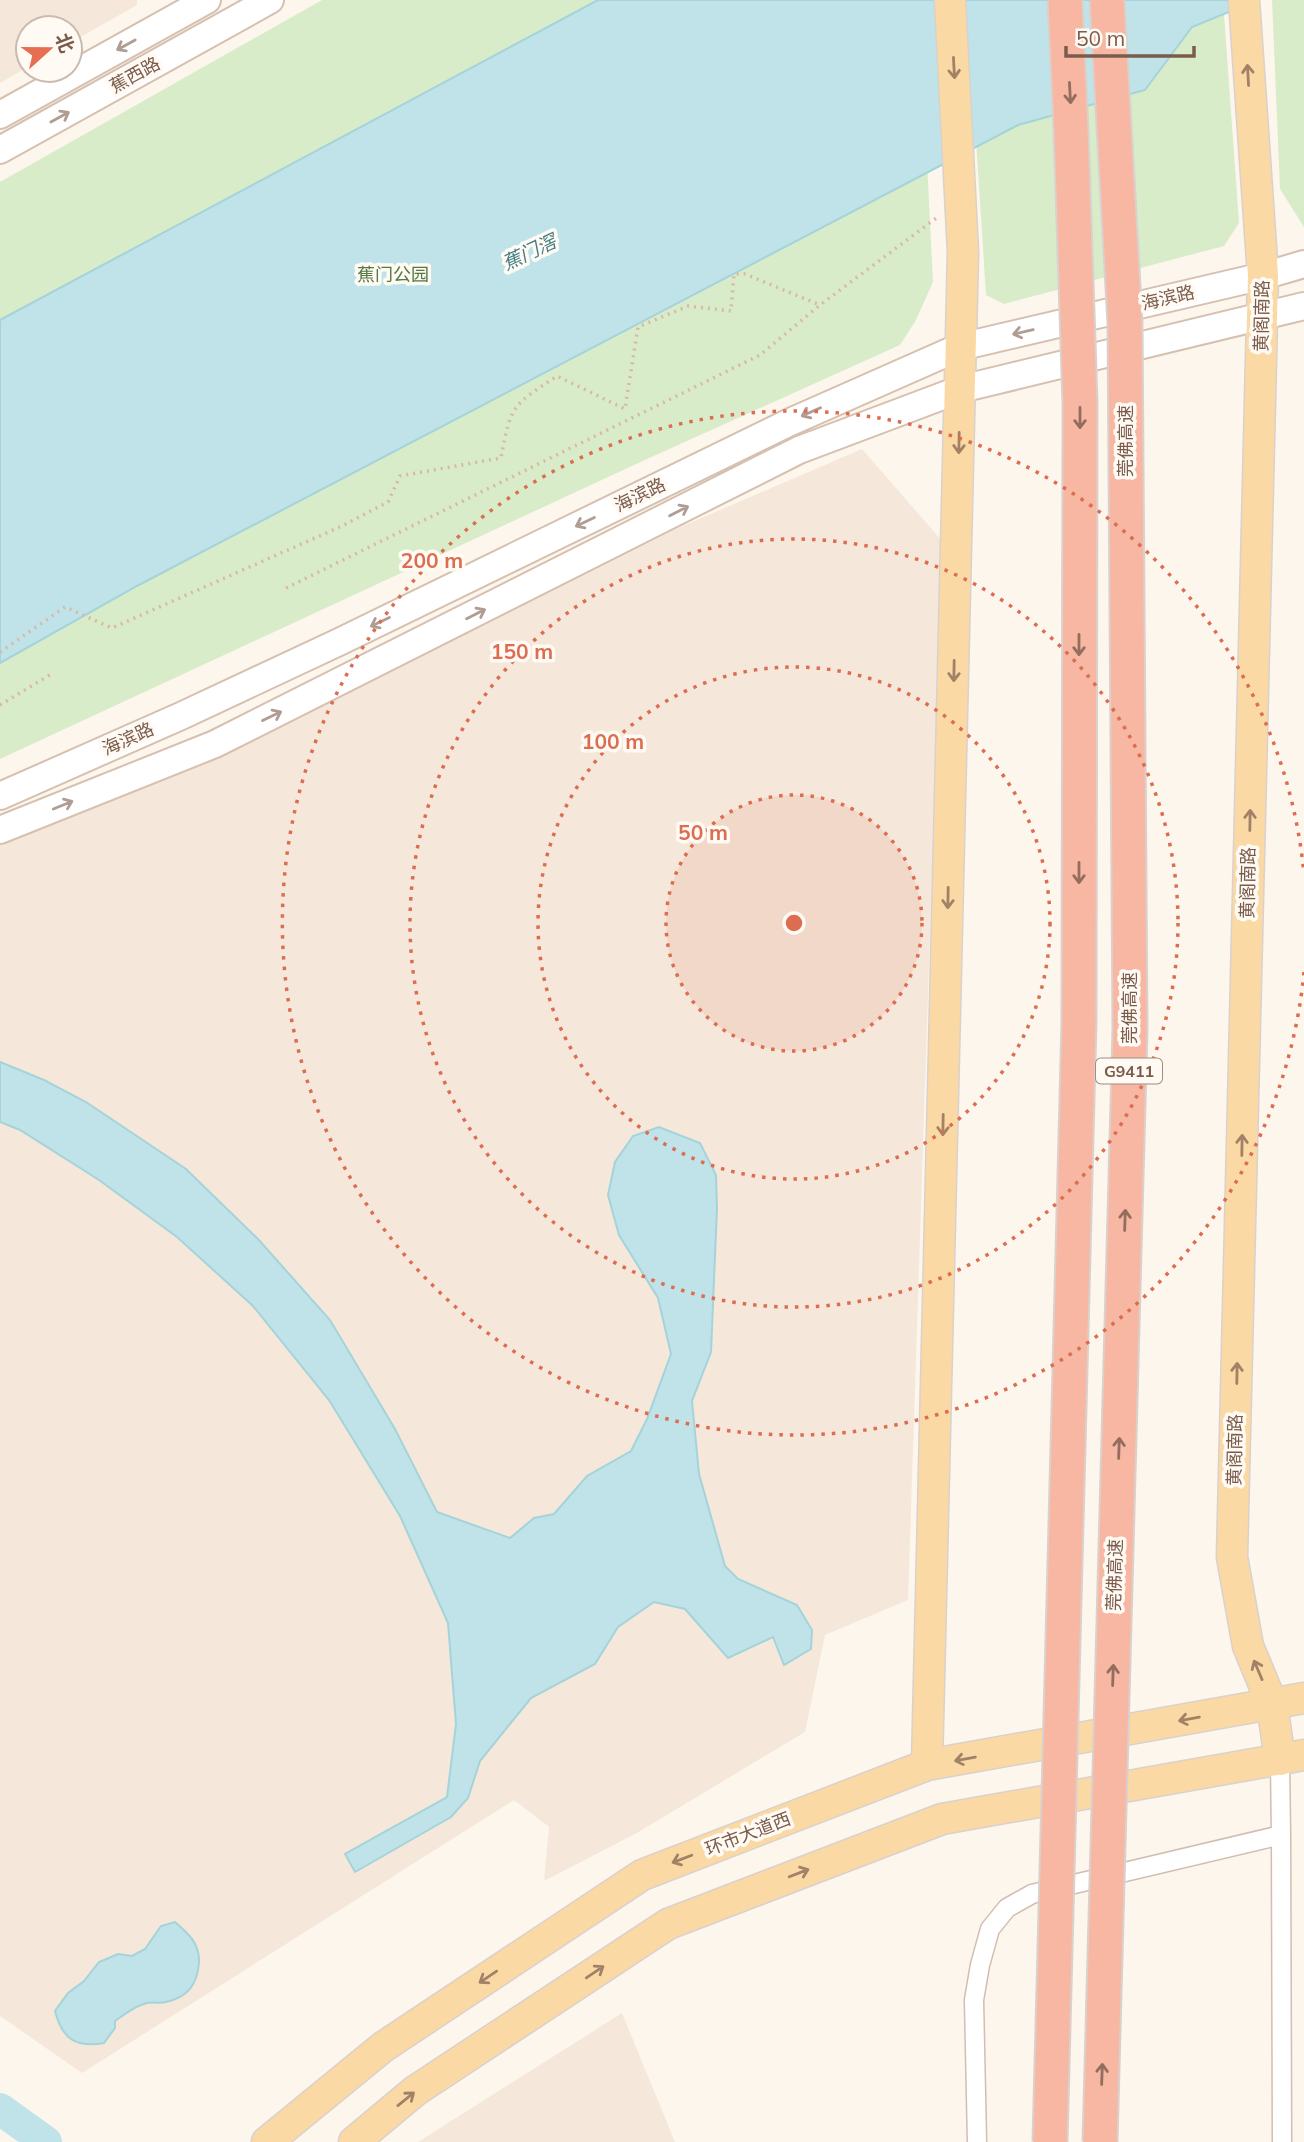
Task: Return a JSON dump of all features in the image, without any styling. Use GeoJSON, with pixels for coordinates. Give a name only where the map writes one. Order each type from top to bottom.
{"type":"FeatureCollection","features":[{"type":"Feature","properties":{"kind":"highway","name":"G9411"},"geometry":{"type":"LineString","coordinates":[[1050,2142],[1079,1021],[1080,403],[1065,0]]}},
{"type":"Feature","properties":{"kind":"highway","name":"莞佛高速"},"geometry":{"type":"LineString","coordinates":[[1100,2142],[1130,1029],[1125,323],[1107,0]]}},
{"type":"Feature","properties":{"kind":"main road"},"geometry":{"type":"LineString","coordinates":[[927,1765],[963,253],[950,0]]}},
{"type":"Feature","properties":{"kind":"main road","name":"黄阁南路"},"geometry":{"type":"LineString","coordinates":[[1244,0],[1263,276],[1232,1557],[1248,1646],[1292,1757]]}},
{"type":"Feature","properties":{"kind":"main road","name":"环市大道西"},"geometry":{"type":"LineString","coordinates":[[267,2142],[383,2047],[642,1875],[927,1765],[1304,1698]]}},
{"type":"Feature","properties":{"kind":"main road"},"geometry":{"type":"LineString","coordinates":[[354,2142],[415,2091],[668,1924],[942,1819],[1292,1757]]}},
{"type":"Feature","properties":{"kind":"street","name":"蕉西路"},"geometry":{"type":"LineString","coordinates":[[0,115],[173,11],[207,0]]}},
{"type":"Feature","properties":{"kind":"street","name":"蕉西路"},"geometry":{"type":"LineString","coordinates":[[0,150],[270,0]]}},
{"type":"Feature","properties":{"kind":"street","name":"海滨路"},"geometry":{"type":"LineString","coordinates":[[0,796],[340,642],[788,423],[960,347],[1304,264]]}},
{"type":"Feature","properties":{"kind":"street"},"geometry":{"type":"LineString","coordinates":[[0,831],[215,744],[799,450],[961,389],[1304,306]]}},
{"type":"Feature","properties":{"kind":"street"},"geometry":{"type":"LineString","coordinates":[[1282,2142],[1281,1835],[1292,1757]]}},
{"type":"Feature","properties":{"kind":"street"},"geometry":{"type":"LineString","coordinates":[[977,2142],[974,2000],[990,1929],[1007,1908],[1032,1894],[1281,1835]]}},
{"type":"Feature","properties":{"kind":"path"},"geometry":{"type":"LineString","coordinates":[[286,588],[760,355],[941,214]]}},
{"type":"Feature","properties":{"kind":"path"},"geometry":{"type":"LineString","coordinates":[[625,409],[638,327],[688,306],[731,311],[734,274],[745,274],[820,306]]}},
{"type":"Feature","properties":{"kind":"path"},"geometry":{"type":"LineString","coordinates":[[0,652],[65,607],[112,628],[342,526],[388,502],[400,475],[501,458],[509,418],[520,400],[557,376],[625,409],[632,418]]}},
{"type":"Feature","properties":{"kind":"path"},"geometry":{"type":"LineString","coordinates":[[0,705],[53,673]]}},
{"type":"Feature","properties":{"kind":"shaded area"},"geometry":{"type":"Polygon","coordinates":[[[0,0],[137,0],[137,5],[84,35],[84,14],[14,14],[14,75],[0,83],[0,0]]]}},
{"type":"Feature","properties":{"kind":"shaded area"},"geometry":{"type":"Polygon","coordinates":[[[862,449],[943,542],[908,1600],[825,1635],[805,1732],[635,1834],[544,1881],[549,1827],[514,1800],[82,2073],[0,2016],[0,842],[245,743],[678,528],[862,449]]]}},
{"type":"Feature","properties":{"kind":"shaded area"},"geometry":{"type":"Polygon","coordinates":[[[622,2013],[675,2142],[418,2142],[622,2013]]]}},
{"type":"Feature","properties":{"kind":"green space","name":"蕉门公园"},"geometry":{"type":"Polygon","coordinates":[[[322,0],[919,0],[933,282],[916,320],[900,345],[647,459],[0,759],[0,182],[322,0]]]}},
{"type":"Feature","properties":{"kind":"green space"},"geometry":{"type":"Polygon","coordinates":[[[967,0],[1223,0],[1239,223],[1224,246],[1004,304],[986,295],[967,0]]]}},
{"type":"Feature","properties":{"kind":"green space"},"geometry":{"type":"Polygon","coordinates":[[[1272,0],[1304,0],[1304,227],[1280,189],[1272,0]]]}},
{"type":"Feature","properties":{"kind":"water","name":"蕉门公园"},"geometry":{"type":"Polygon","coordinates":[[[598,0],[1258,0],[1192,27],[1145,90],[1018,125],[137,586],[0,663],[0,320],[598,0]]]}},
{"type":"Feature","properties":{"kind":"water"},"geometry":{"type":"Polygon","coordinates":[[[0,1062],[44,1080],[86,1102],[186,1169],[258,1239],[330,1320],[395,1429],[437,1512],[510,1538],[534,1518],[554,1514],[587,1476],[631,1451],[647,1419],[671,1354],[658,1298],[619,1235],[608,1195],[615,1162],[633,1136],[659,1127],[700,1143],[716,1175],[717,1208],[711,1352],[692,1401],[699,1474],[725,1566],[738,1579],[797,1605],[812,1630],[811,1649],[784,1665],[773,1637],[728,1658],[685,1609],[654,1602],[618,1627],[595,1664],[531,1698],[480,1761],[468,1798],[451,1817],[355,1872],[345,1854],[447,1797],[456,1724],[448,1623],[400,1516],[329,1400],[253,1306],[177,1237],[99,1180],[20,1130],[0,1122],[0,1062]]]}},
{"type":"Feature","properties":{"kind":"water"},"geometry":{"type":"Polygon","coordinates":[[[175,1922],[189,1935],[198,1950],[198,1971],[190,1989],[174,2000],[147,2003],[129,2011],[115,2021],[115,2028],[104,2043],[86,2044],[66,2035],[55,2011],[68,1993],[84,1981],[99,1962],[118,1954],[132,1956],[145,1949],[161,1926],[175,1922]]]}},
{"type":"Feature","properties":{"kind":"waterway"},"geometry":{"type":"LineString","coordinates":[[0,2109],[46,2142]]}},
{"type":"Feature","properties":{"kind":"water label","name":"蕉门滘"},"geometry":{"type":"Point","coordinates":[529,252]}}]}
